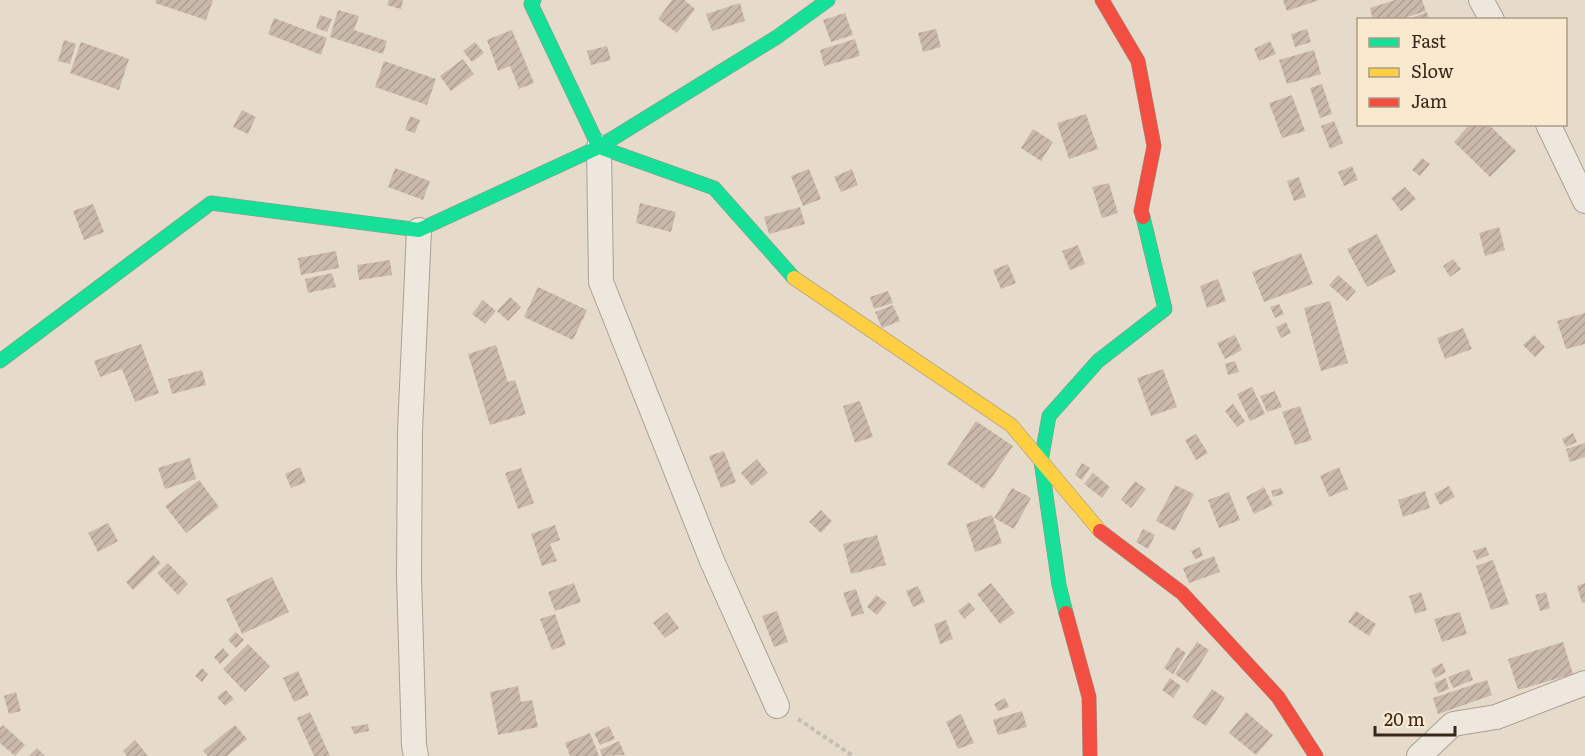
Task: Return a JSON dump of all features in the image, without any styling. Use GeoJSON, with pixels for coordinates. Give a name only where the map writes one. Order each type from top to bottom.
{"type":"FeatureCollection","features":[{"type":"Feature","properties":{"kind":"street"},"geometry":{"type":"LineString","coordinates":[[534,0],[531,4],[599,147],[601,282],[712,561],[777,706]]}},
{"type":"Feature","properties":{"kind":"street"},"geometry":{"type":"LineString","coordinates":[[0,361],[211,203],[419,230],[599,147],[777,37],[828,0]]}},
{"type":"Feature","properties":{"kind":"street"},"geometry":{"type":"LineString","coordinates":[[1090,755],[1089,697],[1059,585],[1041,460],[1049,416],[1098,361],[1165,309],[1141,211],[1154,146],[1138,61],[1102,0]]}},
{"type":"Feature","properties":{"kind":"street"},"geometry":{"type":"LineString","coordinates":[[1481,0],[1491,18]]}},
{"type":"Feature","properties":{"kind":"street"},"geometry":{"type":"LineString","coordinates":[[1549,126],[1585,201]]}},
{"type":"Feature","properties":{"kind":"street"},"geometry":{"type":"LineString","coordinates":[[599,147],[714,188],[796,280],[1011,425],[1101,532],[1182,593],[1278,697],[1316,756]]}},
{"type":"Feature","properties":{"kind":"street"},"geometry":{"type":"LineString","coordinates":[[417,756],[414,745],[409,566],[410,431],[419,230]]}},
{"type":"Feature","properties":{"kind":"street"},"geometry":{"type":"LineString","coordinates":[[1419,756],[1453,724],[1496,717],[1585,683]]}},
{"type":"Feature","properties":{"kind":"path"},"geometry":{"type":"LineString","coordinates":[[777,706],[853,756]]}},
{"type":"Feature","properties":{"kind":"building"},"geometry":{"type":"Polygon","coordinates":[[[156,0],[213,0],[206,20],[155,3],[156,0]]]}},
{"type":"Feature","properties":{"kind":"building"},"geometry":{"type":"Polygon","coordinates":[[[389,0],[403,0],[401,9],[387,5],[389,0]]]}},
{"type":"Feature","properties":{"kind":"building"},"geometry":{"type":"Polygon","coordinates":[[[672,0],[684,0],[695,9],[677,33],[658,19],[672,0]]]}},
{"type":"Feature","properties":{"kind":"building"},"geometry":{"type":"Polygon","coordinates":[[[1283,0],[1319,0],[1287,11],[1283,0]]]}},
{"type":"Feature","properties":{"kind":"building"},"geometry":{"type":"Polygon","coordinates":[[[1395,0],[1422,0],[1426,11],[1404,18],[1372,18],[1370,8],[1395,0]]]}},
{"type":"Feature","properties":{"kind":"building"},"geometry":{"type":"Polygon","coordinates":[[[740,3],[745,21],[712,31],[706,14],[740,3]]]}},
{"type":"Feature","properties":{"kind":"building"},"geometry":{"type":"Polygon","coordinates":[[[338,10],[359,16],[354,30],[387,41],[383,54],[330,37],[338,10]]]}},
{"type":"Feature","properties":{"kind":"building"},"geometry":{"type":"Polygon","coordinates":[[[1427,12],[1428,18],[1414,18],[1427,12]]]}},
{"type":"Feature","properties":{"kind":"building"},"geometry":{"type":"Polygon","coordinates":[[[845,13],[853,35],[831,42],[823,20],[845,13]]]}},
{"type":"Feature","properties":{"kind":"building"},"geometry":{"type":"Polygon","coordinates":[[[320,15],[332,19],[327,32],[316,28],[320,15]]]}},
{"type":"Feature","properties":{"kind":"building"},"geometry":{"type":"Polygon","coordinates":[[[274,18],[327,38],[321,55],[268,34],[274,18]]]}},
{"type":"Feature","properties":{"kind":"building"},"geometry":{"type":"Polygon","coordinates":[[[936,29],[941,47],[923,52],[918,33],[936,29]]]}},
{"type":"Feature","properties":{"kind":"building"},"geometry":{"type":"Polygon","coordinates":[[[1307,29],[1311,42],[1295,47],[1291,34],[1307,29]]]}},
{"type":"Feature","properties":{"kind":"building"},"geometry":{"type":"Polygon","coordinates":[[[512,30],[534,83],[519,89],[510,66],[498,71],[487,40],[512,30]]]}},
{"type":"Feature","properties":{"kind":"building"},"geometry":{"type":"Polygon","coordinates":[[[855,39],[860,56],[824,66],[820,50],[855,39]]]}},
{"type":"Feature","properties":{"kind":"building"},"geometry":{"type":"Polygon","coordinates":[[[64,40],[76,44],[70,64],[58,61],[64,40]]]}},
{"type":"Feature","properties":{"kind":"building"},"geometry":{"type":"Polygon","coordinates":[[[1270,41],[1276,54],[1259,61],[1254,49],[1270,41]]]}},
{"type":"Feature","properties":{"kind":"building"},"geometry":{"type":"Polygon","coordinates":[[[81,42],[129,59],[119,90],[70,73],[81,42]]]}},
{"type":"Feature","properties":{"kind":"building"},"geometry":{"type":"Polygon","coordinates":[[[475,42],[484,53],[472,62],[463,51],[475,42]]]}},
{"type":"Feature","properties":{"kind":"building"},"geometry":{"type":"Polygon","coordinates":[[[607,46],[611,60],[591,65],[587,51],[607,46]]]}},
{"type":"Feature","properties":{"kind":"building"},"geometry":{"type":"Polygon","coordinates":[[[1314,50],[1321,74],[1287,84],[1279,60],[1314,50]]]}},
{"type":"Feature","properties":{"kind":"building"},"geometry":{"type":"Polygon","coordinates":[[[463,59],[474,74],[451,91],[440,76],[463,59]]]}},
{"type":"Feature","properties":{"kind":"building"},"geometry":{"type":"Polygon","coordinates":[[[384,61],[436,79],[427,105],[375,87],[384,61]]]}},
{"type":"Feature","properties":{"kind":"building"},"geometry":{"type":"Polygon","coordinates":[[[1322,84],[1332,114],[1320,118],[1310,88],[1322,84]]]}},
{"type":"Feature","properties":{"kind":"building"},"geometry":{"type":"Polygon","coordinates":[[[1292,95],[1305,131],[1282,138],[1269,103],[1292,95]]]}},
{"type":"Feature","properties":{"kind":"building"},"geometry":{"type":"Polygon","coordinates":[[[242,110],[256,117],[248,134],[233,127],[242,110]]]}},
{"type":"Feature","properties":{"kind":"building"},"geometry":{"type":"Polygon","coordinates":[[[1086,114],[1098,149],[1069,159],[1057,123],[1086,114]]]}},
{"type":"Feature","properties":{"kind":"building"},"geometry":{"type":"Polygon","coordinates":[[[410,116],[420,120],[415,133],[405,130],[410,116]]]}},
{"type":"Feature","properties":{"kind":"building"},"geometry":{"type":"Polygon","coordinates":[[[1334,121],[1343,143],[1330,149],[1321,126],[1334,121]]]}},
{"type":"Feature","properties":{"kind":"building"},"geometry":{"type":"Polygon","coordinates":[[[1468,126],[1490,126],[1516,151],[1490,177],[1454,142],[1468,126]]]}},
{"type":"Feature","properties":{"kind":"building"},"geometry":{"type":"Polygon","coordinates":[[[1033,129],[1053,142],[1041,161],[1021,148],[1033,129]]]}},
{"type":"Feature","properties":{"kind":"building"},"geometry":{"type":"Polygon","coordinates":[[[1422,158],[1430,164],[1420,176],[1412,170],[1422,158]]]}},
{"type":"Feature","properties":{"kind":"building"},"geometry":{"type":"Polygon","coordinates":[[[1352,166],[1358,180],[1344,186],[1338,172],[1352,166]]]}},
{"type":"Feature","properties":{"kind":"building"},"geometry":{"type":"Polygon","coordinates":[[[395,168],[430,181],[423,200],[388,187],[395,168]]]}},
{"type":"Feature","properties":{"kind":"building"},"geometry":{"type":"Polygon","coordinates":[[[809,169],[821,199],[803,206],[791,176],[809,169]]]}},
{"type":"Feature","properties":{"kind":"building"},"geometry":{"type":"Polygon","coordinates":[[[852,169],[858,185],[841,192],[834,177],[852,169]]]}},
{"type":"Feature","properties":{"kind":"building"},"geometry":{"type":"Polygon","coordinates":[[[1299,177],[1306,197],[1294,201],[1287,181],[1299,177]]]}},
{"type":"Feature","properties":{"kind":"building"},"geometry":{"type":"Polygon","coordinates":[[[1109,183],[1118,213],[1102,218],[1092,187],[1109,183]]]}},
{"type":"Feature","properties":{"kind":"building"},"geometry":{"type":"Polygon","coordinates":[[[1405,187],[1416,199],[1401,211],[1391,198],[1405,187]]]}},
{"type":"Feature","properties":{"kind":"building"},"geometry":{"type":"Polygon","coordinates":[[[640,203],[676,212],[671,232],[636,223],[640,203]]]}},
{"type":"Feature","properties":{"kind":"building"},"geometry":{"type":"Polygon","coordinates":[[[93,204],[104,232],[84,240],[73,211],[93,204]]]}},
{"type":"Feature","properties":{"kind":"building"},"geometry":{"type":"Polygon","coordinates":[[[800,207],[805,224],[769,234],[764,217],[800,207]]]}},
{"type":"Feature","properties":{"kind":"building"},"geometry":{"type":"Polygon","coordinates":[[[1499,227],[1505,250],[1485,256],[1479,233],[1499,227]]]}},
{"type":"Feature","properties":{"kind":"building"},"geometry":{"type":"Polygon","coordinates":[[[1377,234],[1396,272],[1367,287],[1347,249],[1377,234]]]}},
{"type":"Feature","properties":{"kind":"building"},"geometry":{"type":"Polygon","coordinates":[[[1078,245],[1085,264],[1070,270],[1062,251],[1078,245]]]}},
{"type":"Feature","properties":{"kind":"building"},"geometry":{"type":"Polygon","coordinates":[[[336,251],[339,268],[301,275],[298,258],[336,251]]]}},
{"type":"Feature","properties":{"kind":"building"},"geometry":{"type":"Polygon","coordinates":[[[1301,253],[1313,284],[1264,302],[1252,272],[1301,253]]]}},
{"type":"Feature","properties":{"kind":"building"},"geometry":{"type":"Polygon","coordinates":[[[1453,259],[1461,269],[1450,277],[1443,266],[1453,259]]]}},
{"type":"Feature","properties":{"kind":"building"},"geometry":{"type":"Polygon","coordinates":[[[390,260],[392,275],[359,280],[357,265],[390,260]]]}},
{"type":"Feature","properties":{"kind":"building"},"geometry":{"type":"Polygon","coordinates":[[[1008,264],[1016,283],[1001,289],[993,270],[1008,264]]]}},
{"type":"Feature","properties":{"kind":"building"},"geometry":{"type":"Polygon","coordinates":[[[332,273],[336,287],[308,293],[305,279],[332,273]]]}},
{"type":"Feature","properties":{"kind":"building"},"geometry":{"type":"Polygon","coordinates":[[[1338,275],[1356,291],[1347,301],[1329,285],[1338,275]]]}},
{"type":"Feature","properties":{"kind":"building"},"geometry":{"type":"Polygon","coordinates":[[[1218,279],[1226,301],[1207,308],[1200,286],[1218,279]]]}},
{"type":"Feature","properties":{"kind":"building"},"geometry":{"type":"Polygon","coordinates":[[[538,287],[587,310],[573,340],[524,317],[538,287]]]}},
{"type":"Feature","properties":{"kind":"building"},"geometry":{"type":"Polygon","coordinates":[[[888,291],[893,303],[874,309],[870,297],[888,291]]]}},
{"type":"Feature","properties":{"kind":"building"},"geometry":{"type":"Polygon","coordinates":[[[510,297],[521,307],[508,321],[497,311],[510,297]]]}},
{"type":"Feature","properties":{"kind":"building"},"geometry":{"type":"Polygon","coordinates":[[[483,300],[496,311],[485,324],[472,314],[483,300]]]}},
{"type":"Feature","properties":{"kind":"building"},"geometry":{"type":"Polygon","coordinates":[[[1330,301],[1348,363],[1321,371],[1304,308],[1330,301]]]}},
{"type":"Feature","properties":{"kind":"building"},"geometry":{"type":"Polygon","coordinates":[[[1279,304],[1284,314],[1275,318],[1270,307],[1279,304]]]}},
{"type":"Feature","properties":{"kind":"building"},"geometry":{"type":"Polygon","coordinates":[[[893,305],[900,321],[882,328],[875,312],[893,305]]]}},
{"type":"Feature","properties":{"kind":"building"},"geometry":{"type":"Polygon","coordinates":[[[1585,313],[1585,344],[1566,349],[1557,321],[1585,313]]]}},
{"type":"Feature","properties":{"kind":"building"},"geometry":{"type":"Polygon","coordinates":[[[1286,322],[1291,333],[1281,338],[1276,327],[1286,322]]]}},
{"type":"Feature","properties":{"kind":"building"},"geometry":{"type":"Polygon","coordinates":[[[1463,328],[1472,349],[1445,359],[1437,338],[1463,328]]]}},
{"type":"Feature","properties":{"kind":"building"},"geometry":{"type":"Polygon","coordinates":[[[1235,335],[1242,350],[1225,359],[1217,343],[1235,335]]]}},
{"type":"Feature","properties":{"kind":"building"},"geometry":{"type":"Polygon","coordinates":[[[1534,335],[1545,347],[1535,357],[1523,345],[1534,335]]]}},
{"type":"Feature","properties":{"kind":"building"},"geometry":{"type":"Polygon","coordinates":[[[141,344],[159,393],[135,402],[122,369],[100,377],[94,361],[141,344]]]}},
{"type":"Feature","properties":{"kind":"building"},"geometry":{"type":"Polygon","coordinates":[[[496,345],[508,382],[515,380],[526,414],[490,425],[468,354],[496,345]]]}},
{"type":"Feature","properties":{"kind":"building"},"geometry":{"type":"Polygon","coordinates":[[[1235,361],[1239,372],[1228,375],[1225,364],[1235,361]]]}},
{"type":"Feature","properties":{"kind":"building"},"geometry":{"type":"Polygon","coordinates":[[[1163,369],[1177,407],[1151,416],[1137,378],[1163,369]]]}},
{"type":"Feature","properties":{"kind":"building"},"geometry":{"type":"Polygon","coordinates":[[[202,370],[206,385],[172,394],[168,379],[202,370]]]}},
{"type":"Feature","properties":{"kind":"building"},"geometry":{"type":"Polygon","coordinates":[[[1252,387],[1265,414],[1250,421],[1237,394],[1252,387]]]}},
{"type":"Feature","properties":{"kind":"building"},"geometry":{"type":"Polygon","coordinates":[[[1275,391],[1282,407],[1267,412],[1260,396],[1275,391]]]}},
{"type":"Feature","properties":{"kind":"building"},"geometry":{"type":"Polygon","coordinates":[[[860,401],[873,437],[855,443],[843,406],[860,401]]]}},
{"type":"Feature","properties":{"kind":"building"},"geometry":{"type":"Polygon","coordinates":[[[1233,404],[1245,421],[1237,427],[1225,411],[1233,404]]]}},
{"type":"Feature","properties":{"kind":"building"},"geometry":{"type":"Polygon","coordinates":[[[1300,406],[1312,440],[1295,445],[1282,412],[1300,406]]]}},
{"type":"Feature","properties":{"kind":"building"},"geometry":{"type":"Polygon","coordinates":[[[976,421],[1013,446],[984,489],[947,464],[976,421]]]}},
{"type":"Feature","properties":{"kind":"building"},"geometry":{"type":"Polygon","coordinates":[[[1573,433],[1577,442],[1566,447],[1562,439],[1573,433]]]}},
{"type":"Feature","properties":{"kind":"building"},"geometry":{"type":"Polygon","coordinates":[[[1196,434],[1208,453],[1196,460],[1185,440],[1196,434]]]}},
{"type":"Feature","properties":{"kind":"building"},"geometry":{"type":"Polygon","coordinates":[[[1585,443],[1585,457],[1570,462],[1566,449],[1585,443]]]}},
{"type":"Feature","properties":{"kind":"building"},"geometry":{"type":"Polygon","coordinates":[[[724,451],[736,482],[721,488],[709,456],[724,451]]]}},
{"type":"Feature","properties":{"kind":"building"},"geometry":{"type":"Polygon","coordinates":[[[190,458],[196,479],[165,489],[158,468],[190,458]]]}},
{"type":"Feature","properties":{"kind":"building"},"geometry":{"type":"Polygon","coordinates":[[[757,459],[768,473],[752,486],[741,473],[757,459]]]}},
{"type":"Feature","properties":{"kind":"building"},"geometry":{"type":"Polygon","coordinates":[[[1082,463],[1090,468],[1082,480],[1075,475],[1082,463]]]}},
{"type":"Feature","properties":{"kind":"building"},"geometry":{"type":"Polygon","coordinates":[[[300,467],[306,482],[291,488],[285,474],[300,467]]]}},
{"type":"Feature","properties":{"kind":"building"},"geometry":{"type":"Polygon","coordinates":[[[1339,467],[1348,489],[1329,497],[1320,476],[1339,467]]]}},
{"type":"Feature","properties":{"kind":"building"},"geometry":{"type":"Polygon","coordinates":[[[521,468],[534,503],[518,509],[505,473],[521,468]]]}},
{"type":"Feature","properties":{"kind":"building"},"geometry":{"type":"Polygon","coordinates":[[[1093,473],[1110,487],[1102,498],[1084,484],[1093,473]]]}},
{"type":"Feature","properties":{"kind":"building"},"geometry":{"type":"Polygon","coordinates":[[[199,480],[219,507],[186,533],[165,506],[199,480]]]}},
{"type":"Feature","properties":{"kind":"building"},"geometry":{"type":"Polygon","coordinates":[[[1135,481],[1146,489],[1131,508],[1121,500],[1135,481]]]}},
{"type":"Feature","properties":{"kind":"building"},"geometry":{"type":"Polygon","coordinates":[[[1175,485],[1194,494],[1175,531],[1156,521],[1175,485]]]}},
{"type":"Feature","properties":{"kind":"building"},"geometry":{"type":"Polygon","coordinates":[[[1449,486],[1455,497],[1440,505],[1434,494],[1449,486]]]}},
{"type":"Feature","properties":{"kind":"building"},"geometry":{"type":"Polygon","coordinates":[[[1264,487],[1273,505],[1254,514],[1246,497],[1264,487]]]}},
{"type":"Feature","properties":{"kind":"building"},"geometry":{"type":"Polygon","coordinates":[[[1012,488],[1031,498],[1014,529],[994,518],[1012,488]]]}},
{"type":"Feature","properties":{"kind":"building"},"geometry":{"type":"Polygon","coordinates":[[[1281,488],[1284,494],[1273,497],[1271,491],[1281,488]]]}},
{"type":"Feature","properties":{"kind":"building"},"geometry":{"type":"Polygon","coordinates":[[[1425,491],[1430,508],[1403,517],[1398,500],[1425,491]]]}},
{"type":"Feature","properties":{"kind":"building"},"geometry":{"type":"Polygon","coordinates":[[[1229,492],[1240,520],[1219,528],[1208,500],[1229,492]]]}},
{"type":"Feature","properties":{"kind":"building"},"geometry":{"type":"Polygon","coordinates":[[[821,510],[832,521],[821,533],[809,522],[821,510]]]}},
{"type":"Feature","properties":{"kind":"building"},"geometry":{"type":"Polygon","coordinates":[[[992,515],[1002,543],[975,552],[966,524],[992,515]]]}},
{"type":"Feature","properties":{"kind":"building"},"geometry":{"type":"Polygon","coordinates":[[[108,523],[118,541],[98,552],[88,533],[108,523]]]}},
{"type":"Feature","properties":{"kind":"building"},"geometry":{"type":"Polygon","coordinates":[[[555,525],[560,540],[550,544],[557,561],[542,566],[531,534],[555,525]]]}},
{"type":"Feature","properties":{"kind":"building"},"geometry":{"type":"Polygon","coordinates":[[[1143,529],[1155,535],[1148,549],[1136,542],[1143,529]]]}},
{"type":"Feature","properties":{"kind":"building"},"geometry":{"type":"Polygon","coordinates":[[[877,535],[886,565],[851,574],[843,544],[877,535]]]}},
{"type":"Feature","properties":{"kind":"building"},"geometry":{"type":"Polygon","coordinates":[[[1200,547],[1203,556],[1195,559],[1191,551],[1200,547]]]}},
{"type":"Feature","properties":{"kind":"building"},"geometry":{"type":"Polygon","coordinates":[[[1486,547],[1489,555],[1477,560],[1473,551],[1486,547]]]}},
{"type":"Feature","properties":{"kind":"building"},"geometry":{"type":"Polygon","coordinates":[[[153,555],[161,563],[133,590],[126,582],[153,555]]]}},
{"type":"Feature","properties":{"kind":"building"},"geometry":{"type":"Polygon","coordinates":[[[1214,556],[1220,572],[1189,583],[1183,568],[1214,556]]]}},
{"type":"Feature","properties":{"kind":"building"},"geometry":{"type":"Polygon","coordinates":[[[1493,560],[1509,604],[1491,610],[1476,566],[1493,560]]]}},
{"type":"Feature","properties":{"kind":"building"},"geometry":{"type":"Polygon","coordinates":[[[168,563],[188,584],[178,595],[157,573],[168,563]]]}},
{"type":"Feature","properties":{"kind":"building"},"geometry":{"type":"Polygon","coordinates":[[[272,577],[289,612],[242,634],[226,599],[272,577]]]}},
{"type":"Feature","properties":{"kind":"building"},"geometry":{"type":"Polygon","coordinates":[[[574,583],[581,602],[555,611],[548,592],[574,583]]]}},
{"type":"Feature","properties":{"kind":"building"},"geometry":{"type":"Polygon","coordinates":[[[991,583],[1015,613],[1000,624],[977,594],[991,583]]]}},
{"type":"Feature","properties":{"kind":"building"},"geometry":{"type":"Polygon","coordinates":[[[1585,583],[1585,602],[1582,603],[1577,586],[1585,583]]]}},
{"type":"Feature","properties":{"kind":"building"},"geometry":{"type":"Polygon","coordinates":[[[918,586],[925,602],[913,607],[906,591],[918,586]]]}},
{"type":"Feature","properties":{"kind":"building"},"geometry":{"type":"Polygon","coordinates":[[[856,589],[864,613],[852,617],[843,593],[856,589]]]}},
{"type":"Feature","properties":{"kind":"building"},"geometry":{"type":"Polygon","coordinates":[[[1421,592],[1427,610],[1415,614],[1409,596],[1421,592]]]}},
{"type":"Feature","properties":{"kind":"building"},"geometry":{"type":"Polygon","coordinates":[[[1546,592],[1550,608],[1540,611],[1535,595],[1546,592]]]}},
{"type":"Feature","properties":{"kind":"building"},"geometry":{"type":"Polygon","coordinates":[[[876,595],[887,603],[877,615],[867,607],[876,595]]]}},
{"type":"Feature","properties":{"kind":"building"},"geometry":{"type":"Polygon","coordinates":[[[969,602],[975,609],[964,619],[958,611],[969,602]]]}},
{"type":"Feature","properties":{"kind":"building"},"geometry":{"type":"Polygon","coordinates":[[[777,611],[788,642],[774,647],[762,616],[777,611]]]}},
{"type":"Feature","properties":{"kind":"building"},"geometry":{"type":"Polygon","coordinates":[[[1356,611],[1376,624],[1369,636],[1348,622],[1356,611]]]}},
{"type":"Feature","properties":{"kind":"building"},"geometry":{"type":"Polygon","coordinates":[[[667,612],[679,628],[665,638],[653,623],[667,612]]]}},
{"type":"Feature","properties":{"kind":"building"},"geometry":{"type":"Polygon","coordinates":[[[1460,612],[1467,634],[1442,642],[1434,619],[1460,612]]]}},
{"type":"Feature","properties":{"kind":"building"},"geometry":{"type":"Polygon","coordinates":[[[555,614],[566,645],[552,650],[540,619],[555,614]]]}},
{"type":"Feature","properties":{"kind":"building"},"geometry":{"type":"Polygon","coordinates":[[[946,620],[953,639],[940,644],[934,624],[946,620]]]}},
{"type":"Feature","properties":{"kind":"building"},"geometry":{"type":"Polygon","coordinates":[[[236,632],[244,640],[236,648],[228,640],[236,632]]]}},
{"type":"Feature","properties":{"kind":"building"},"geometry":{"type":"Polygon","coordinates":[[[1197,642],[1209,650],[1188,683],[1175,674],[1197,642]]]}},
{"type":"Feature","properties":{"kind":"building"},"geometry":{"type":"Polygon","coordinates":[[[1563,642],[1573,674],[1518,690],[1508,659],[1563,642]]]}},
{"type":"Feature","properties":{"kind":"building"},"geometry":{"type":"Polygon","coordinates":[[[248,644],[270,666],[245,692],[223,669],[248,644]]]}},
{"type":"Feature","properties":{"kind":"building"},"geometry":{"type":"Polygon","coordinates":[[[1177,647],[1186,653],[1173,674],[1164,668],[1177,647]]]}},
{"type":"Feature","properties":{"kind":"building"},"geometry":{"type":"Polygon","coordinates":[[[223,648],[229,655],[220,664],[214,657],[223,648]]]}},
{"type":"Feature","properties":{"kind":"building"},"geometry":{"type":"Polygon","coordinates":[[[1442,663],[1446,672],[1435,678],[1431,669],[1442,663]]]}},
{"type":"Feature","properties":{"kind":"building"},"geometry":{"type":"Polygon","coordinates":[[[202,668],[208,674],[202,682],[195,676],[202,668]]]}},
{"type":"Feature","properties":{"kind":"building"},"geometry":{"type":"Polygon","coordinates":[[[1469,669],[1473,680],[1453,688],[1448,677],[1469,669]]]}},
{"type":"Feature","properties":{"kind":"building"},"geometry":{"type":"Polygon","coordinates":[[[298,671],[309,695],[294,702],[283,678],[298,671]]]}},
{"type":"Feature","properties":{"kind":"building"},"geometry":{"type":"Polygon","coordinates":[[[1170,678],[1181,686],[1173,698],[1162,690],[1170,678]]]}},
{"type":"Feature","properties":{"kind":"building"},"geometry":{"type":"Polygon","coordinates":[[[1446,678],[1449,689],[1438,693],[1434,683],[1446,678]]]}},
{"type":"Feature","properties":{"kind":"building"},"geometry":{"type":"Polygon","coordinates":[[[1487,680],[1492,695],[1438,714],[1433,698],[1487,680]]]}},
{"type":"Feature","properties":{"kind":"building"},"geometry":{"type":"Polygon","coordinates":[[[518,686],[521,702],[532,700],[538,727],[498,735],[490,692],[518,686]]]}},
{"type":"Feature","properties":{"kind":"building"},"geometry":{"type":"Polygon","coordinates":[[[1212,689],[1225,698],[1206,726],[1192,717],[1212,689]]]}},
{"type":"Feature","properties":{"kind":"building"},"geometry":{"type":"Polygon","coordinates":[[[226,690],[234,699],[225,706],[217,697],[226,690]]]}},
{"type":"Feature","properties":{"kind":"building"},"geometry":{"type":"Polygon","coordinates":[[[16,692],[21,711],[9,714],[4,696],[16,692]]]}},
{"type":"Feature","properties":{"kind":"building"},"geometry":{"type":"Polygon","coordinates":[[[1005,698],[1009,707],[998,711],[994,704],[1005,698]]]}},
{"type":"Feature","properties":{"kind":"building"},"geometry":{"type":"Polygon","coordinates":[[[1022,711],[1027,727],[998,735],[993,720],[1022,711]]]}},
{"type":"Feature","properties":{"kind":"building"},"geometry":{"type":"Polygon","coordinates":[[[310,712],[330,756],[314,756],[297,718],[310,712]]]}},
{"type":"Feature","properties":{"kind":"building"},"geometry":{"type":"Polygon","coordinates":[[[1246,712],[1273,735],[1256,755],[1229,733],[1246,712]]]}},
{"type":"Feature","properties":{"kind":"building"},"geometry":{"type":"Polygon","coordinates":[[[961,714],[974,743],[958,749],[946,722],[961,714]]]}},
{"type":"Feature","properties":{"kind":"building"},"geometry":{"type":"Polygon","coordinates":[[[368,724],[369,731],[354,734],[351,727],[368,724]]]}},
{"type":"Feature","properties":{"kind":"building"},"geometry":{"type":"Polygon","coordinates":[[[3,725],[25,745],[15,756],[0,743],[0,728],[3,725]]]}},
{"type":"Feature","properties":{"kind":"building"},"geometry":{"type":"Polygon","coordinates":[[[235,725],[247,739],[227,756],[208,756],[203,751],[235,725]]]}},
{"type":"Feature","properties":{"kind":"building"},"geometry":{"type":"Polygon","coordinates":[[[609,726],[615,739],[600,745],[594,733],[609,726]]]}},
{"type":"Feature","properties":{"kind":"building"},"geometry":{"type":"Polygon","coordinates":[[[590,733],[599,756],[570,756],[565,743],[590,733]]]}},
{"type":"Feature","properties":{"kind":"building"},"geometry":{"type":"Polygon","coordinates":[[[135,740],[148,756],[127,756],[123,751],[135,740]]]}},
{"type":"Feature","properties":{"kind":"building"},"geometry":{"type":"Polygon","coordinates":[[[619,741],[625,755],[602,756],[600,750],[619,741]]]}},
{"type":"Feature","properties":{"kind":"building"},"geometry":{"type":"Polygon","coordinates":[[[37,748],[45,756],[29,756],[37,748]]]}},
{"type":"Feature","properties":{"kind":"traffic: fast"},"geometry":{"type":"LineString","coordinates":[[0,361],[211,203],[419,230],[599,147],[531,4],[534,0]]}},
{"type":"Feature","properties":{"kind":"traffic: fast"},"geometry":{"type":"LineString","coordinates":[[794,278],[714,188],[599,147],[777,37],[828,0]]}},
{"type":"Feature","properties":{"kind":"traffic: fast"},"geometry":{"type":"LineString","coordinates":[[1066,613],[1059,585],[1041,461],[1049,416],[1098,361],[1165,309],[1143,217]]}},
{"type":"Feature","properties":{"kind":"traffic: slow"},"geometry":{"type":"LineString","coordinates":[[794,278],[1011,425],[1100,531]]}},
{"type":"Feature","properties":{"kind":"traffic: jam"},"geometry":{"type":"LineString","coordinates":[[1102,0],[1138,61],[1154,146],[1141,211],[1143,217]]}},
{"type":"Feature","properties":{"kind":"traffic: jam"},"geometry":{"type":"LineString","coordinates":[[1100,531],[1182,593],[1278,697],[1316,756]]}},
{"type":"Feature","properties":{"kind":"traffic: jam"},"geometry":{"type":"LineString","coordinates":[[1066,613],[1089,697],[1090,755]]}}]}
